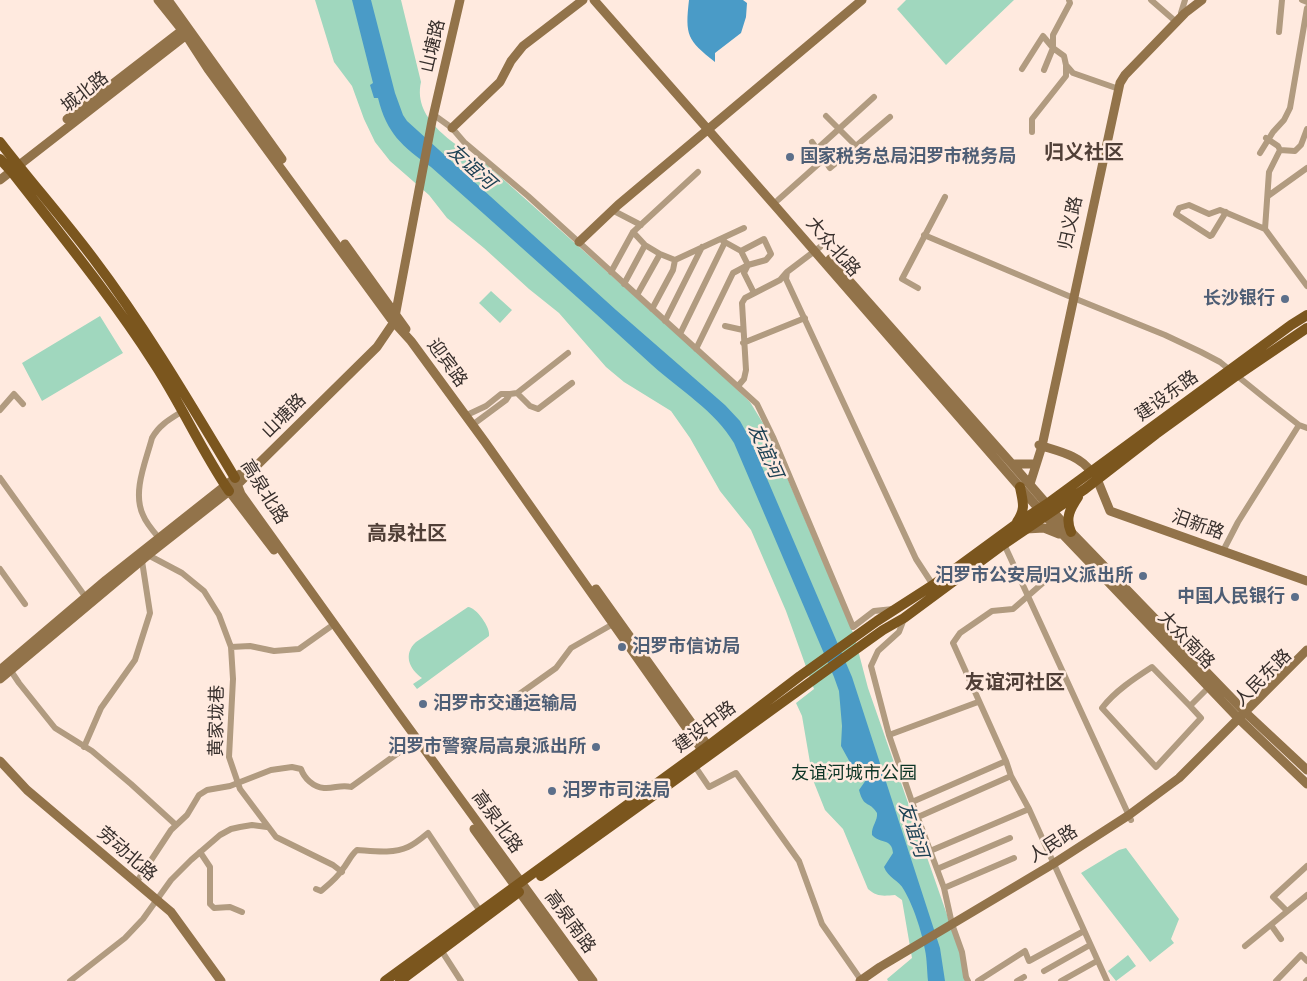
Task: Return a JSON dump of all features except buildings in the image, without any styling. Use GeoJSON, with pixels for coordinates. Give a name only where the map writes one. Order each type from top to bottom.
{"type":"FeatureCollection","features":[{"type":"Feature","properties":{"kind":"main road","name":"迎宾路"},"geometry":{"type":"LineString","coordinates":[[158,0],[186,31]]}},
{"type":"Feature","properties":{"kind":"main road","name":"迎宾路"},"geometry":{"type":"LineString","coordinates":[[168,0],[186,31],[486,442],[613,624],[705,748]]}},
{"type":"Feature","properties":{"kind":"main road","name":"山塘路"},"geometry":{"type":"LineString","coordinates":[[0,670],[88,600],[145,558],[232,485],[384,334],[393,316],[455,0]]}},
{"type":"Feature","properties":{"kind":"main road","name":"山塘路"},"geometry":{"type":"LineString","coordinates":[[429,127],[434,116],[460,0]]}},
{"type":"Feature","properties":{"kind":"main road"},"geometry":{"type":"LineString","coordinates":[[452,128],[500,82],[511,60],[523,46],[583,0]]}},
{"type":"Feature","properties":{"kind":"main road","name":"大众北路"},"geometry":{"type":"LineString","coordinates":[[594,0],[1026,484]]}},
{"type":"Feature","properties":{"kind":"main road","name":"大众北路"},"geometry":{"type":"LineString","coordinates":[[601,0],[710,128],[778,200],[817,249],[1012,464],[1046,510]]}},
{"type":"Feature","properties":{"kind":"main road"},"geometry":{"type":"LineString","coordinates":[[579,242],[612,210],[862,0]]}},
{"type":"Feature","properties":{"kind":"main road","name":"归义路"},"geometry":{"type":"LineString","coordinates":[[1072,298],[1117,81],[1122,73],[1174,20],[1197,0]]}},
{"type":"Feature","properties":{"kind":"main road"},"geometry":{"type":"LineString","coordinates":[[1026,484],[1041,445],[1120,83],[1125,75],[1185,13],[1202,0]]}},
{"type":"Feature","properties":{"kind":"main road","name":"城北路"},"geometry":{"type":"LineString","coordinates":[[0,180],[8,165],[186,31]]}},
{"type":"Feature","properties":{"kind":"main road","name":"高泉北路"},"geometry":{"type":"LineString","coordinates":[[0,142],[8,165],[130,326],[156,365],[182,411],[330,627],[412,743],[520,887]]}},
{"type":"Feature","properties":{"kind":"main road","name":"高泉北路"},"geometry":{"type":"LineString","coordinates":[[8,165],[93,258],[120,296],[167,365],[232,485],[241,494],[520,887]]}},
{"type":"Feature","properties":{"kind":"main road","name":"建设东路"},"geometry":{"type":"LineString","coordinates":[[1046,510],[1233,373],[1307,315]]}},
{"type":"Feature","properties":{"kind":"main road","name":"迎宾路"},"geometry":{"type":"LineString","coordinates":[[393,316],[476,423],[563,542],[705,748]]}},
{"type":"Feature","properties":{"kind":"main road","name":"建设东路"},"geometry":{"type":"LineString","coordinates":[[1233,373],[1307,328]]}},
{"type":"Feature","properties":{"kind":"main road"},"geometry":{"type":"LineString","coordinates":[[1015,525],[1023,512],[1026,484],[1041,445]]}},
{"type":"Feature","properties":{"kind":"main road"},"geometry":{"type":"LineString","coordinates":[[1041,445],[1076,458],[1086,464],[1094,475]]}},
{"type":"Feature","properties":{"kind":"main road"},"geometry":{"type":"LineString","coordinates":[[1012,464],[1034,464]]}},
{"type":"Feature","properties":{"kind":"main road","name":"建设东路"},"geometry":{"type":"LineString","coordinates":[[1046,510],[1084,489],[1094,475]]}},
{"type":"Feature","properties":{"kind":"main road","name":"汨新路"},"geometry":{"type":"LineString","coordinates":[[1094,475],[1110,511],[1224,549],[1307,582]]}},
{"type":"Feature","properties":{"kind":"main road","name":"山塘路"},"geometry":{"type":"LineString","coordinates":[[0,679],[158,538],[232,485]]}},
{"type":"Feature","properties":{"kind":"main road"},"geometry":{"type":"LineString","coordinates":[[1026,529],[1044,528],[1068,535],[1069,511],[1084,489]]}},
{"type":"Feature","properties":{"kind":"main road","name":"建设中路"},"geometry":{"type":"LineString","coordinates":[[385,981],[480,911],[520,887],[624,818],[694,765],[805,686],[897,610],[1015,525],[1046,510]]}},
{"type":"Feature","properties":{"kind":"main road","name":"建设中路"},"geometry":{"type":"LineString","coordinates":[[400,981],[520,887],[804,674],[880,625],[904,618],[1026,529],[1046,510]]}},
{"type":"Feature","properties":{"kind":"main road","name":"大众南路"},"geometry":{"type":"LineString","coordinates":[[1046,510],[1209,687],[1307,770]]}},
{"type":"Feature","properties":{"kind":"main road","name":"大众南路"},"geometry":{"type":"LineString","coordinates":[[1068,535],[1307,784]]}},
{"type":"Feature","properties":{"kind":"main road"},"geometry":{"type":"LineString","coordinates":[[1224,549],[1307,576]]}},
{"type":"Feature","properties":{"kind":"main road","name":"人民东路"},"geometry":{"type":"LineString","coordinates":[[1244,718],[1307,650]]}},
{"type":"Feature","properties":{"kind":"main road","name":"人民东路"},"geometry":{"type":"LineString","coordinates":[[1244,718],[1307,657]]}},
{"type":"Feature","properties":{"kind":"main road","name":"人民路"},"geometry":{"type":"LineString","coordinates":[[860,981],[1054,867],[1182,782],[1244,718]]}},
{"type":"Feature","properties":{"kind":"main road","name":"劳动北路"},"geometry":{"type":"LineString","coordinates":[[0,761],[27,790],[155,901],[168,915],[216,981]]}},
{"type":"Feature","properties":{"kind":"main road","name":"劳动北路"},"geometry":{"type":"LineString","coordinates":[[0,768],[25,795],[171,912],[221,981]]}},
{"type":"Feature","properties":{"kind":"main road","name":"高泉南路"},"geometry":{"type":"LineString","coordinates":[[520,887],[584,981]]}},
{"type":"Feature","properties":{"kind":"main road","name":"高泉南路"},"geometry":{"type":"LineString","coordinates":[[520,887],[593,981]]}},
{"type":"Feature","properties":{"kind":"main road","name":"人民路"},"geometry":{"type":"LineString","coordinates":[[870,981],[915,949]]}},
{"type":"Feature","properties":{"kind":"street"},"geometry":{"type":"LineString","coordinates":[[1151,0],[1174,20]]}},
{"type":"Feature","properties":{"kind":"street"},"geometry":{"type":"LineString","coordinates":[[1181,13],[1185,0]]}},
{"type":"Feature","properties":{"kind":"street"},"geometry":{"type":"LineString","coordinates":[[1279,32],[1282,0]]}},
{"type":"Feature","properties":{"kind":"street"},"geometry":{"type":"LineString","coordinates":[[1302,0],[1307,2]]}},
{"type":"Feature","properties":{"kind":"street"},"geometry":{"type":"LineString","coordinates":[[1044,70],[1054,48],[1054,36],[1060,20],[1071,1]]}},
{"type":"Feature","properties":{"kind":"street"},"geometry":{"type":"LineString","coordinates":[[1260,153],[1266,138],[1284,120],[1290,108],[1307,12]]}},
{"type":"Feature","properties":{"kind":"street"},"geometry":{"type":"LineString","coordinates":[[1022,69],[1043,36],[1064,56],[1066,65],[1066,76],[1032,118],[1032,132]]}},
{"type":"Feature","properties":{"kind":"street"},"geometry":{"type":"LineString","coordinates":[[1066,65],[1073,73],[1116,88]]}},
{"type":"Feature","properties":{"kind":"street"},"geometry":{"type":"LineString","coordinates":[[818,148],[874,97]]}},
{"type":"Feature","properties":{"kind":"street"},"geometry":{"type":"LineString","coordinates":[[434,116],[452,128],[464,142],[579,242],[757,404],[773,437],[853,627],[874,612],[897,610]]}},
{"type":"Feature","properties":{"kind":"street"},"geometry":{"type":"LineString","coordinates":[[826,116],[856,146]]}},
{"type":"Feature","properties":{"kind":"street"},"geometry":{"type":"LineString","coordinates":[[812,142],[818,148],[830,168],[890,117]]}},
{"type":"Feature","properties":{"kind":"street"},"geometry":{"type":"LineString","coordinates":[[1280,150],[1295,150],[1301,146],[1307,130]]}},
{"type":"Feature","properties":{"kind":"street"},"geometry":{"type":"LineString","coordinates":[[1266,138],[1278,146],[1280,150]]}},
{"type":"Feature","properties":{"kind":"street"},"geometry":{"type":"LineString","coordinates":[[1265,229],[1269,172],[1280,150]]}},
{"type":"Feature","properties":{"kind":"street"},"geometry":{"type":"LineString","coordinates":[[778,200],[824,159]]}},
{"type":"Feature","properties":{"kind":"street"},"geometry":{"type":"LineString","coordinates":[[1268,196],[1307,168]]}},
{"type":"Feature","properties":{"kind":"street"},"geometry":{"type":"LineString","coordinates":[[611,272],[633,232],[698,172]]}},
{"type":"Feature","properties":{"kind":"street"},"geometry":{"type":"LineString","coordinates":[[918,288],[902,279],[945,197]]}},
{"type":"Feature","properties":{"kind":"street"},"geometry":{"type":"LineString","coordinates":[[1226,212],[1210,236],[1176,214],[1179,208],[1189,205],[1209,214],[1220,210],[1226,212],[1265,229],[1307,286]]}},
{"type":"Feature","properties":{"kind":"street"},"geometry":{"type":"LineString","coordinates":[[612,210],[641,225]]}},
{"type":"Feature","properties":{"kind":"street"},"geometry":{"type":"LineString","coordinates":[[633,232],[645,245],[674,260],[702,247],[723,241],[744,228]]}},
{"type":"Feature","properties":{"kind":"street"},"geometry":{"type":"LineString","coordinates":[[924,235],[1165,335],[1201,352],[1220,362],[1299,425],[1307,428]]}},
{"type":"Feature","properties":{"kind":"street"},"geometry":{"type":"LineString","coordinates":[[696,349],[733,273],[748,265],[766,260],[772,254],[764,239],[741,250]]}},
{"type":"Feature","properties":{"kind":"street"},"geometry":{"type":"LineString","coordinates":[[723,241],[741,250],[748,265]]}},
{"type":"Feature","properties":{"kind":"street"},"geometry":{"type":"LineString","coordinates":[[680,334],[723,241]]}},
{"type":"Feature","properties":{"kind":"street"},"geometry":{"type":"LineString","coordinates":[[624,284],[645,245]]}},
{"type":"Feature","properties":{"kind":"street"},"geometry":{"type":"LineString","coordinates":[[665,321],[702,247]]}},
{"type":"Feature","properties":{"kind":"street"},"geometry":{"type":"LineString","coordinates":[[738,386],[744,379],[746,370],[742,303],[745,298],[780,280],[787,272],[817,249]]}},
{"type":"Feature","properties":{"kind":"street"},"geometry":{"type":"LineString","coordinates":[[637,296],[660,254]]}},
{"type":"Feature","properties":{"kind":"street"},"geometry":{"type":"LineString","coordinates":[[652,310],[673,270],[674,260]]}},
{"type":"Feature","properties":{"kind":"street"},"geometry":{"type":"LineString","coordinates":[[748,265],[744,273],[754,293]]}},
{"type":"Feature","properties":{"kind":"street"},"geometry":{"type":"LineString","coordinates":[[787,272],[786,278],[916,559],[933,585]]}},
{"type":"Feature","properties":{"kind":"street"},"geometry":{"type":"LineString","coordinates":[[743,343],[805,318]]}},
{"type":"Feature","properties":{"kind":"street"},"geometry":{"type":"LineString","coordinates":[[725,326],[743,330]]}},
{"type":"Feature","properties":{"kind":"street"},"geometry":{"type":"LineString","coordinates":[[476,423],[568,353]]}},
{"type":"Feature","properties":{"kind":"street"},"geometry":{"type":"LineString","coordinates":[[469,414],[486,406],[501,394],[513,393],[530,406],[538,409],[572,383]]}},
{"type":"Feature","properties":{"kind":"street"},"geometry":{"type":"LineString","coordinates":[[0,410],[14,394],[23,404]]}},
{"type":"Feature","properties":{"kind":"street"},"geometry":{"type":"LineString","coordinates":[[158,538],[143,516],[139,503],[141,481],[152,438],[164,422],[182,411]]}},
{"type":"Feature","properties":{"kind":"street"},"geometry":{"type":"LineString","coordinates":[[1224,549],[1238,522],[1299,425]]}},
{"type":"Feature","properties":{"kind":"street"},"geometry":{"type":"LineString","coordinates":[[0,478],[88,600]]}},
{"type":"Feature","properties":{"kind":"street"},"geometry":{"type":"LineString","coordinates":[[1004,544],[1130,817]]}},
{"type":"Feature","properties":{"kind":"street"},"geometry":{"type":"LineString","coordinates":[[84,747],[101,708],[135,660],[150,613],[145,558]]}},
{"type":"Feature","properties":{"kind":"street","name":"黄家垅巷"},"geometry":{"type":"LineString","coordinates":[[145,558],[182,573],[204,592],[219,615],[231,647],[233,679],[228,757],[240,788],[276,837],[333,865],[342,872]]}},
{"type":"Feature","properties":{"kind":"street"},"geometry":{"type":"LineString","coordinates":[[0,569],[25,604]]}},
{"type":"Feature","properties":{"kind":"street"},"geometry":{"type":"LineString","coordinates":[[1052,574],[1012,609],[992,611],[960,633],[953,643],[1011,776],[1029,809],[1106,981]]}},
{"type":"Feature","properties":{"kind":"street"},"geometry":{"type":"LineString","coordinates":[[904,618],[899,632],[878,652],[871,666],[912,802],[944,888],[950,928],[962,952],[968,981]]}},
{"type":"Feature","properties":{"kind":"street"},"geometry":{"type":"LineString","coordinates":[[511,700],[556,668],[571,648],[613,624]]}},
{"type":"Feature","properties":{"kind":"street"},"geometry":{"type":"LineString","coordinates":[[231,647],[250,646],[274,650],[299,649],[330,627]]}},
{"type":"Feature","properties":{"kind":"street"},"geometry":{"type":"LineString","coordinates":[[1152,667],[1190,706],[1201,718],[1156,767],[1102,708],[1106,702],[1133,679],[1152,667]]}},
{"type":"Feature","properties":{"kind":"street"},"geometry":{"type":"LineString","coordinates":[[11,671],[49,722],[131,784],[176,825]]}},
{"type":"Feature","properties":{"kind":"street"},"geometry":{"type":"LineString","coordinates":[[1190,706],[1209,687]]}},
{"type":"Feature","properties":{"kind":"street"},"geometry":{"type":"LineString","coordinates":[[890,734],[978,702]]}},
{"type":"Feature","properties":{"kind":"street"},"geometry":{"type":"LineString","coordinates":[[136,883],[176,825],[187,815],[199,795],[207,790],[230,786],[270,770],[292,767],[301,768],[308,780],[315,786],[324,788],[346,785],[351,787],[412,743]]}},
{"type":"Feature","properties":{"kind":"street"},"geometry":{"type":"LineString","coordinates":[[912,802],[1006,761]]}},
{"type":"Feature","properties":{"kind":"street"},"geometry":{"type":"LineString","coordinates":[[694,765],[709,787],[736,773],[799,861],[822,924],[860,981]]}},
{"type":"Feature","properties":{"kind":"street"},"geometry":{"type":"LineString","coordinates":[[918,817],[1011,776]]}},
{"type":"Feature","properties":{"kind":"street"},"geometry":{"type":"LineString","coordinates":[[930,851],[1029,809]]}},
{"type":"Feature","properties":{"kind":"street"},"geometry":{"type":"LineString","coordinates":[[70,981],[125,938],[142,919],[171,880],[220,836],[231,829],[252,825],[267,827]]}},
{"type":"Feature","properties":{"kind":"street"},"geometry":{"type":"LineString","coordinates":[[316,889],[321,891],[342,872],[351,854],[357,850],[397,850],[409,847],[428,833],[480,911]]}},
{"type":"Feature","properties":{"kind":"street"},"geometry":{"type":"LineString","coordinates":[[937,869],[1010,838]]}},
{"type":"Feature","properties":{"kind":"street"},"geometry":{"type":"LineString","coordinates":[[200,852],[210,867],[210,904],[214,908],[230,907],[242,912]]}},
{"type":"Feature","properties":{"kind":"street"},"geometry":{"type":"LineString","coordinates":[[944,888],[1014,858]]}},
{"type":"Feature","properties":{"kind":"street"},"geometry":{"type":"LineString","coordinates":[[1287,911],[1273,896],[1307,866]]}},
{"type":"Feature","properties":{"kind":"street"},"geometry":{"type":"LineString","coordinates":[[1245,946],[1307,895]]}},
{"type":"Feature","properties":{"kind":"street"},"geometry":{"type":"LineString","coordinates":[[1271,925],[1281,939]]}},
{"type":"Feature","properties":{"kind":"street"},"geometry":{"type":"LineString","coordinates":[[978,981],[1025,951],[1029,961],[1084,931]]}},
{"type":"Feature","properties":{"kind":"street"},"geometry":{"type":"LineString","coordinates":[[1044,970],[1090,945]]}},
{"type":"Feature","properties":{"kind":"street"},"geometry":{"type":"LineString","coordinates":[[441,950],[461,981]]}},
{"type":"Feature","properties":{"kind":"street"},"geometry":{"type":"LineString","coordinates":[[1276,981],[1301,955],[1307,961]]}},
{"type":"Feature","properties":{"kind":"street"},"geometry":{"type":"LineString","coordinates":[[1061,981],[1098,961]]}},
{"type":"Feature","properties":{"kind":"street"},"geometry":{"type":"LineString","coordinates":[[1017,981],[1024,977]]}},
{"type":"Feature","properties":{"kind":"green space","name":"友谊河城市公园"},"geometry":{"type":"Polygon","coordinates":[[[315,0],[401,0],[421,82],[420,96],[423,109],[430,120],[451,140],[486,164],[704,358],[750,402],[766,428],[854,635],[868,688],[960,952],[965,981],[888,981],[887,979],[912,958],[902,900],[895,895],[880,895],[868,889],[843,829],[825,810],[813,780],[802,716],[796,703],[814,689],[786,611],[751,530],[720,491],[690,438],[671,411],[624,382],[606,367],[559,313],[447,218],[429,195],[390,161],[375,142],[352,86],[334,62],[315,0]]]}},
{"type":"Feature","properties":{"kind":"green space"},"geometry":{"type":"Polygon","coordinates":[[[906,0],[1014,0],[946,65],[897,9],[906,0]]]}},
{"type":"Feature","properties":{"kind":"green space"},"geometry":{"type":"Polygon","coordinates":[[[491,291],[512,310],[500,323],[479,303],[491,291]]]}},
{"type":"Feature","properties":{"kind":"green space"},"geometry":{"type":"Polygon","coordinates":[[[100,316],[123,353],[42,401],[22,363],[100,316]]]}},
{"type":"Feature","properties":{"kind":"green space"},"geometry":{"type":"Polygon","coordinates":[[[468,607],[475,610],[482,618],[488,628],[489,636],[417,689],[413,684],[422,678],[417,674],[409,661],[412,647],[416,642],[468,607]]]}},
{"type":"Feature","properties":{"kind":"green space"},"geometry":{"type":"Polygon","coordinates":[[[1126,848],[1179,919],[1171,939],[1174,943],[1150,962],[1081,873],[1119,850],[1126,848]]]}},
{"type":"Feature","properties":{"kind":"green space"},"geometry":{"type":"Polygon","coordinates":[[[1128,955],[1136,966],[1116,981],[1108,971],[1128,955]]]}},
{"type":"Feature","properties":{"kind":"water","name":"友谊河"},"geometry":{"type":"Polygon","coordinates":[[[352,0],[371,0],[395,93],[407,121],[616,310],[725,405],[740,421],[750,439],[852,677],[940,948],[945,981],[928,981],[924,943],[914,911],[902,887],[888,874],[884,867],[893,853],[892,848],[888,843],[872,835],[877,813],[863,800],[859,790],[866,780],[864,770],[852,766],[841,746],[842,726],[839,691],[834,677],[734,443],[717,421],[696,401],[652,365],[397,138],[386,121],[378,98],[374,98],[370,85],[373,83],[352,0]]]}},
{"type":"Feature","properties":{"kind":"water"},"geometry":{"type":"Polygon","coordinates":[[[689,0],[743,0],[747,3],[746,17],[741,33],[715,53],[715,62],[693,42],[690,36],[687,21],[689,0]]]}},
{"type":"Feature","properties":{"kind":"place","name":"国家税务总局汨罗市税务局"},"geometry":{"type":"Point","coordinates":[790,157]}},
{"type":"Feature","properties":{"kind":"place","name":"长沙银行"},"geometry":{"type":"Point","coordinates":[1285,299]}},
{"type":"Feature","properties":{"kind":"place","name":"汨罗市公安局归义派出所"},"geometry":{"type":"Point","coordinates":[1143,576]}},
{"type":"Feature","properties":{"kind":"place","name":"中国人民银行"},"geometry":{"type":"Point","coordinates":[1295,597]}},
{"type":"Feature","properties":{"kind":"place","name":"汨罗市信访局"},"geometry":{"type":"Point","coordinates":[622,647]}},
{"type":"Feature","properties":{"kind":"place","name":"汨罗市交通运输局"},"geometry":{"type":"Point","coordinates":[423,704]}},
{"type":"Feature","properties":{"kind":"place","name":"汨罗市警察局高泉派出所"},"geometry":{"type":"Point","coordinates":[596,747]}},
{"type":"Feature","properties":{"kind":"place","name":"汨罗市司法局"},"geometry":{"type":"Point","coordinates":[552,791]}},
{"type":"Feature","properties":{"kind":"district","name":"归义社区"},"geometry":{"type":"Point","coordinates":[1084,153]}},
{"type":"Feature","properties":{"kind":"district","name":"高泉社区"},"geometry":{"type":"Point","coordinates":[407,534]}},
{"type":"Feature","properties":{"kind":"district","name":"友谊河社区"},"geometry":{"type":"Point","coordinates":[1015,683]}}]}
